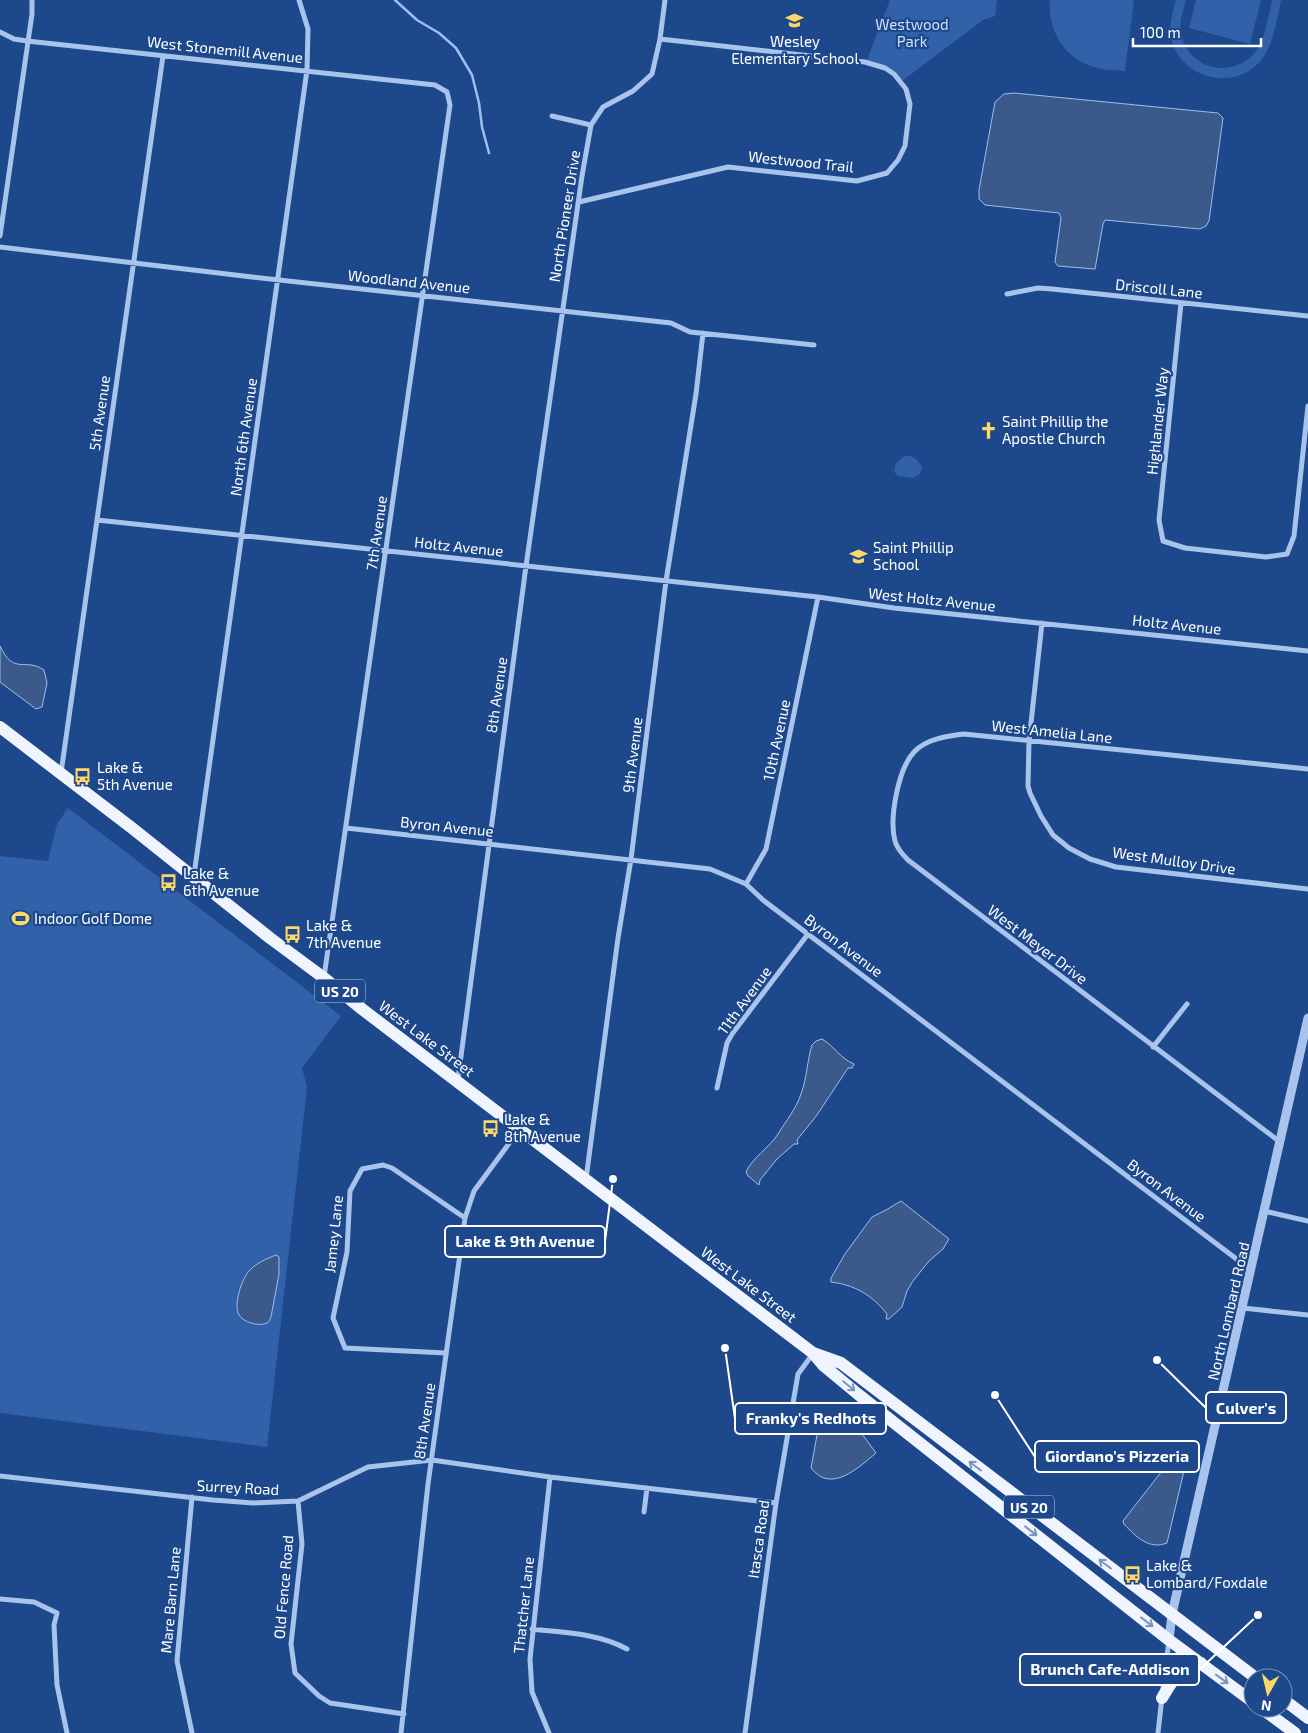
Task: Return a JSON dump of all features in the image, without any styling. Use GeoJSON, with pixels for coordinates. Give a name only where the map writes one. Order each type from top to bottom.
{"type":"FeatureCollection","features":[{"type":"Feature","properties":{"kind":"main road","name":"West Lake Street"},"geometry":{"type":"LineString","coordinates":[[0,727],[132,828],[350,1000],[813,1353],[837,1377],[1169,1640],[1243,1694]]}},
{"type":"Feature","properties":{"kind":"main road","name":"West Lake Street"},"geometry":{"type":"LineString","coordinates":[[813,1353],[841,1363],[1243,1668]]}},
{"type":"Feature","properties":{"kind":"main road"},"geometry":{"type":"LineString","coordinates":[[1162,1698],[1180,1672],[1188,1666],[1201,1663]]}},
{"type":"Feature","properties":{"kind":"main road"},"geometry":{"type":"LineString","coordinates":[[1293,1707],[1308,1718]]}},
{"type":"Feature","properties":{"kind":"main road"},"geometry":{"type":"LineString","coordinates":[[1275,1718],[1295,1733]]}},
{"type":"Feature","properties":{"kind":"street"},"geometry":{"type":"LineString","coordinates":[[0,236],[32,0]]}},
{"type":"Feature","properties":{"kind":"street","name":"North 6th Avenue"},"geometry":{"type":"LineString","coordinates":[[193,878],[308,70],[308,29],[299,0]]}},
{"type":"Feature","properties":{"kind":"street","name":"North Pioneer Drive"},"geometry":{"type":"LineString","coordinates":[[563,311],[591,125],[603,107],[633,91],[652,74],[660,39],[665,0]]}},
{"type":"Feature","properties":{"kind":"street","name":"West Stonemill Avenue"},"geometry":{"type":"LineString","coordinates":[[0,32],[14,39],[27,41],[436,85],[447,92]]}},
{"type":"Feature","properties":{"kind":"street","name":"Westwood Trail"},"geometry":{"type":"LineString","coordinates":[[579,202],[734,166],[857,181],[887,173],[898,160],[904,146],[910,104],[906,89],[894,74],[885,68],[865,62],[660,39]]}},
{"type":"Feature","properties":{"kind":"street","name":"5th Avenue"},"geometry":{"type":"LineString","coordinates":[[61,774],[163,56]]}},
{"type":"Feature","properties":{"kind":"street","name":"7th Avenue"},"geometry":{"type":"LineString","coordinates":[[324,978],[450,105],[447,92]]}},
{"type":"Feature","properties":{"kind":"street"},"geometry":{"type":"LineString","coordinates":[[552,116],[591,125]]}},
{"type":"Feature","properties":{"kind":"street","name":"Woodland Avenue"},"geometry":{"type":"LineString","coordinates":[[0,246],[278,280],[671,323],[690,332],[814,345]]}},
{"type":"Feature","properties":{"kind":"street","name":"Driscoll Lane"},"geometry":{"type":"LineString","coordinates":[[1007,294],[1038,288],[1308,316]]}},
{"type":"Feature","properties":{"kind":"street","name":"Highlander Way"},"geometry":{"type":"LineString","coordinates":[[1181,303],[1159,520],[1163,541],[1185,548],[1266,557],[1287,554],[1294,536],[1301,478]]}},
{"type":"Feature","properties":{"kind":"street","name":"8th Avenue"},"geometry":{"type":"LineString","coordinates":[[457,1082],[526,566],[563,311]]}},
{"type":"Feature","properties":{"kind":"street","name":"9th Avenue"},"geometry":{"type":"LineString","coordinates":[[586,1180],[618,938],[631,859],[666,581],[696,394],[703,333]]}},
{"type":"Feature","properties":{"kind":"street"},"geometry":{"type":"LineString","coordinates":[[1308,406],[1301,478],[1308,478]]}},
{"type":"Feature","properties":{"kind":"street","name":"Holtz Avenue"},"geometry":{"type":"LineString","coordinates":[[97,520],[818,597]]}},
{"type":"Feature","properties":{"kind":"street","name":"West Holtz Avenue"},"geometry":{"type":"LineString","coordinates":[[818,597],[894,608],[1042,623]]}},
{"type":"Feature","properties":{"kind":"street","name":"10th Avenue"},"geometry":{"type":"LineString","coordinates":[[746,884],[766,849],[818,597]]}},
{"type":"Feature","properties":{"kind":"street","name":"Holtz Avenue"},"geometry":{"type":"LineString","coordinates":[[1042,623],[1308,651]]}},
{"type":"Feature","properties":{"kind":"street","name":"West Mulloy Drive"},"geometry":{"type":"LineString","coordinates":[[1042,623],[1029,741],[1028,786],[1041,816],[1053,835],[1069,848],[1090,860],[1128,869],[1308,889]]}},
{"type":"Feature","properties":{"kind":"street","name":"West Amelia Lane"},"geometry":{"type":"LineString","coordinates":[[908,860],[901,853],[895,841],[894,807],[903,771],[913,753],[924,744],[948,736],[964,734],[1308,769]]}},
{"type":"Feature","properties":{"kind":"street","name":"Byron Avenue"},"geometry":{"type":"LineString","coordinates":[[346,828],[710,868],[746,884],[808,934],[1252,1270]]}},
{"type":"Feature","properties":{"kind":"street","name":"West Meyer Drive"},"geometry":{"type":"LineString","coordinates":[[908,860],[1280,1142]]}},
{"type":"Feature","properties":{"kind":"street","name":"11th Avenue"},"geometry":{"type":"LineString","coordinates":[[717,1088],[727,1043],[732,1034],[808,934]]}},
{"type":"Feature","properties":{"kind":"street"},"geometry":{"type":"LineString","coordinates":[[1153,1047],[1187,1004]]}},
{"type":"Feature","properties":{"kind":"street","name":"North Lombard Road"},"geometry":{"type":"LineString","coordinates":[[1169,1640],[1172,1614],[1308,1018]]}},
{"type":"Feature","properties":{"kind":"street","name":"8th Avenue"},"geometry":{"type":"LineString","coordinates":[[401,1733],[432,1460],[465,1218],[474,1191],[520,1129]]}},
{"type":"Feature","properties":{"kind":"street","name":"Jamey Lane"},"geometry":{"type":"LineString","coordinates":[[446,1353],[344,1348],[332,1318],[347,1252],[350,1191],[362,1170],[383,1165],[392,1168],[465,1218]]}},
{"type":"Feature","properties":{"kind":"street"},"geometry":{"type":"LineString","coordinates":[[1263,1211],[1308,1221]]}},
{"type":"Feature","properties":{"kind":"street"},"geometry":{"type":"LineString","coordinates":[[1243,1308],[1308,1315]]}},
{"type":"Feature","properties":{"kind":"street","name":"Itasca Road"},"geometry":{"type":"LineString","coordinates":[[745,1733],[776,1503],[798,1374],[813,1353]]}},
{"type":"Feature","properties":{"kind":"street","name":"Surrey Road"},"geometry":{"type":"LineString","coordinates":[[0,1476],[254,1503],[298,1501],[368,1467],[432,1460],[550,1477],[776,1503]]}},
{"type":"Feature","properties":{"kind":"street","name":"Thatcher Lane"},"geometry":{"type":"LineString","coordinates":[[549,1733],[532,1692],[530,1660],[550,1477]]}},
{"type":"Feature","properties":{"kind":"street"},"geometry":{"type":"LineString","coordinates":[[644,1512],[646,1488]]}},
{"type":"Feature","properties":{"kind":"street","name":"Mare Barn Lane"},"geometry":{"type":"LineString","coordinates":[[192,1497],[178,1660],[192,1733]]}},
{"type":"Feature","properties":{"kind":"street","name":"Old Fence Road"},"geometry":{"type":"LineString","coordinates":[[298,1501],[302,1544],[291,1644],[295,1673],[319,1696],[330,1703],[404,1714]]}},
{"type":"Feature","properties":{"kind":"street"},"geometry":{"type":"LineString","coordinates":[[0,1600],[34,1602],[57,1613],[54,1625],[57,1685],[67,1733]]}},
{"type":"Feature","properties":{"kind":"street"},"geometry":{"type":"LineString","coordinates":[[532,1630],[590,1636],[614,1642],[627,1649]]}},
{"type":"Feature","properties":{"kind":"street"},"geometry":{"type":"LineString","coordinates":[[1158,1733],[1169,1640]]}},
{"type":"Feature","properties":{"kind":"green space","name":"Westwood Park"},"geometry":{"type":"Polygon","coordinates":[[[890,0],[997,0],[995,16],[983,20],[902,81],[892,70],[867,60],[890,0]]]}},
{"type":"Feature","properties":{"kind":"green space"},"geometry":{"type":"Polygon","coordinates":[[[1050,0],[1134,0],[1125,71],[1091,66],[1070,53],[1063,46],[1054,29],[1051,20],[1050,0]]]}},
{"type":"Feature","properties":{"kind":"green space"},"geometry":{"type":"Polygon","coordinates":[[[1176,0],[1186,0],[1181,25],[1181,34],[1185,46],[1202,63],[1224,68],[1236,66],[1247,60],[1256,51],[1264,33],[1272,0],[1281,0],[1272,38],[1262,59],[1252,69],[1240,75],[1226,78],[1212,77],[1199,73],[1188,66],[1178,55],[1170,32],[1176,0]]]}},
{"type":"Feature","properties":{"kind":"green space"},"geometry":{"type":"Polygon","coordinates":[[[1196,0],[1261,0],[1250,44],[1189,28],[1196,0]]]}},
{"type":"Feature","properties":{"kind":"green space"},"geometry":{"type":"Polygon","coordinates":[[[904,456],[910,456],[917,460],[922,468],[920,474],[913,478],[899,476],[895,473],[895,465],[904,456]]]}},
{"type":"Feature","properties":{"kind":"green space"},"geometry":{"type":"Polygon","coordinates":[[[68,808],[341,1016],[302,1068],[307,1087],[267,1447],[0,1413],[0,856],[48,861],[57,824],[68,808]]]}},
{"type":"Feature","properties":{"kind":"shaded area"},"geometry":{"type":"Polygon","coordinates":[[[1014,93],[1218,113],[1223,118],[1209,221],[1206,226],[1200,229],[1105,220],[1095,269],[1058,266],[1055,262],[1061,218],[1059,213],[985,205],[979,199],[995,102],[1004,94],[1014,93]]]}},
{"type":"Feature","properties":{"kind":"shaded area"},"geometry":{"type":"Polygon","coordinates":[[[0,646],[10,661],[37,666],[44,670],[47,683],[42,707],[36,709],[0,682],[0,646]]]}},
{"type":"Feature","properties":{"kind":"shaded area"},"geometry":{"type":"Polygon","coordinates":[[[822,1039],[845,1059],[854,1064],[852,1068],[848,1068],[817,1115],[797,1140],[798,1144],[794,1144],[777,1159],[760,1180],[759,1185],[746,1172],[752,1162],[775,1139],[794,1110],[803,1088],[812,1045],[822,1039]]]}},
{"type":"Feature","properties":{"kind":"shaded area"},"geometry":{"type":"Polygon","coordinates":[[[901,1201],[949,1239],[943,1249],[929,1261],[913,1281],[907,1291],[902,1307],[889,1319],[886,1319],[887,1314],[869,1296],[855,1288],[831,1282],[831,1278],[845,1254],[872,1217],[901,1201]]]}},
{"type":"Feature","properties":{"kind":"shaded area"},"geometry":{"type":"Polygon","coordinates":[[[276,1255],[279,1257],[279,1274],[271,1317],[268,1323],[264,1324],[248,1322],[241,1318],[237,1310],[239,1292],[244,1280],[249,1271],[255,1266],[276,1255]]]}},
{"type":"Feature","properties":{"kind":"shaded area"},"geometry":{"type":"Polygon","coordinates":[[[829,1407],[836,1407],[854,1423],[876,1453],[853,1471],[836,1479],[827,1479],[811,1468],[821,1413],[829,1407]]]}},
{"type":"Feature","properties":{"kind":"shaded area"},"geometry":{"type":"Polygon","coordinates":[[[1179,1451],[1187,1458],[1167,1543],[1154,1545],[1143,1541],[1123,1521],[1179,1451]]]}},
{"type":"Feature","properties":{"kind":"waterway"},"geometry":{"type":"LineString","coordinates":[[395,0],[417,20],[439,33],[456,48],[472,75],[489,153]]}},
{"type":"Feature","properties":{"kind":"place","name":"Wesley Elementary School"},"geometry":{"type":"Point","coordinates":[795,20]}},
{"type":"Feature","properties":{"kind":"place","name":"Saint Phillip the Apostle Church"},"geometry":{"type":"Point","coordinates":[988,430]}},
{"type":"Feature","properties":{"kind":"place","name":"Saint Phillip School"},"geometry":{"type":"Point","coordinates":[859,556]}},
{"type":"Feature","properties":{"kind":"place","name":"Lake & 5th Avenue"},"geometry":{"type":"Point","coordinates":[83,776]}},
{"type":"Feature","properties":{"kind":"place","name":"Lake & 6th Avenue"},"geometry":{"type":"Point","coordinates":[169,882]}},
{"type":"Feature","properties":{"kind":"place","name":"Indoor Golf Dome"},"geometry":{"type":"Point","coordinates":[20,918]}},
{"type":"Feature","properties":{"kind":"place","name":"Lake & 7th Avenue"},"geometry":{"type":"Point","coordinates":[292,934]}},
{"type":"Feature","properties":{"kind":"place","name":"Lake & 8th Avenue"},"geometry":{"type":"Point","coordinates":[490,1128]}},
{"type":"Feature","properties":{"kind":"place","name":"Lake & 9th Avenue"},"geometry":{"type":"Point","coordinates":[613,1179]}},
{"type":"Feature","properties":{"kind":"place","name":"Franky's Redhots"},"geometry":{"type":"Point","coordinates":[725,1348]}},
{"type":"Feature","properties":{"kind":"place","name":"Culver's"},"geometry":{"type":"Point","coordinates":[1157,1360]}},
{"type":"Feature","properties":{"kind":"place","name":"Giordano's Pizzeria"},"geometry":{"type":"Point","coordinates":[995,1395]}},
{"type":"Feature","properties":{"kind":"place","name":"Lake & Lombard/Foxdale"},"geometry":{"type":"Point","coordinates":[1132,1574]}},
{"type":"Feature","properties":{"kind":"place","name":"Brunch Cafe-Addison"},"geometry":{"type":"Point","coordinates":[1258,1615]}}]}
